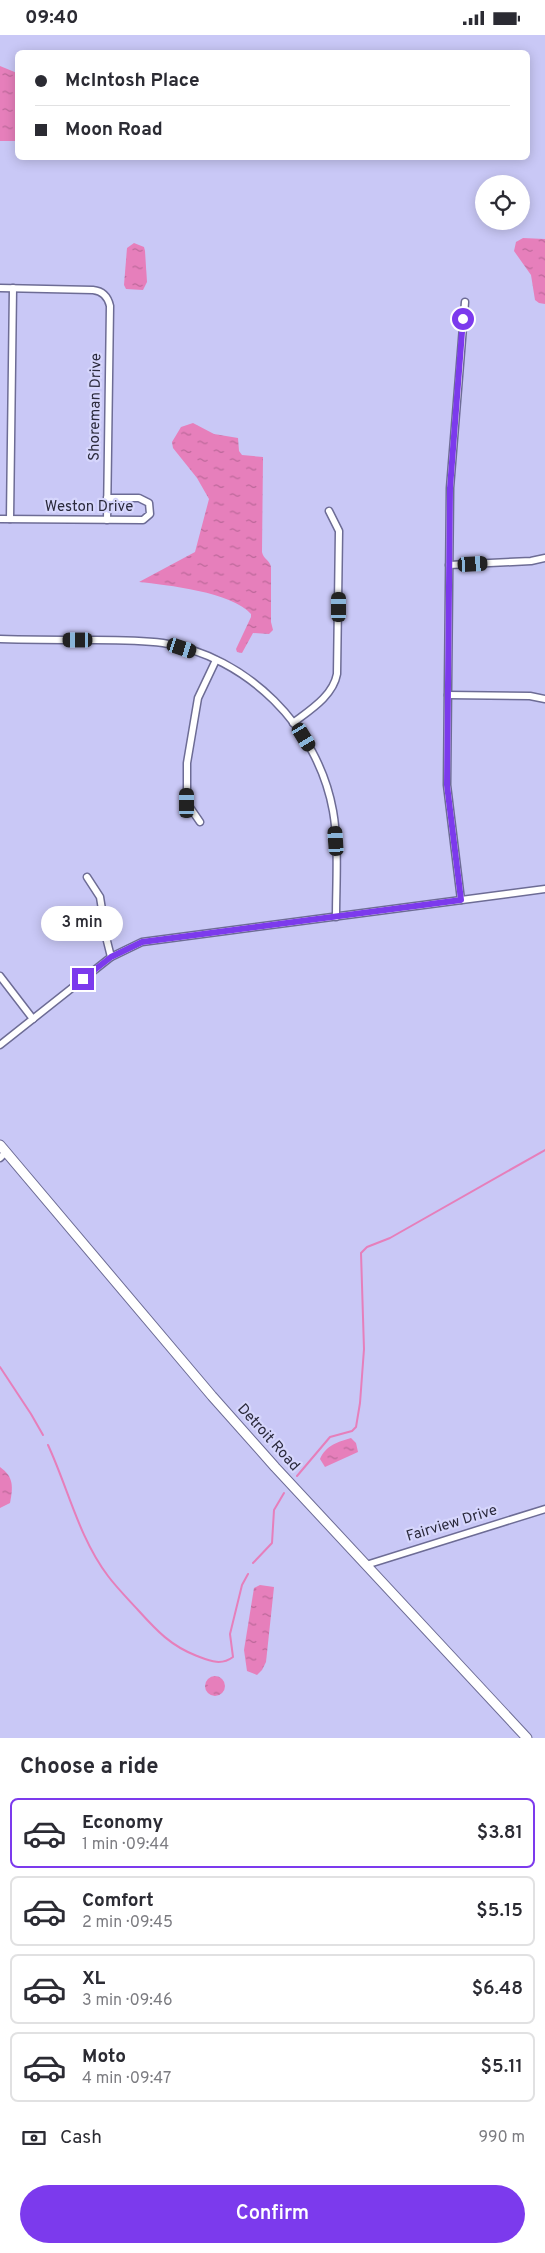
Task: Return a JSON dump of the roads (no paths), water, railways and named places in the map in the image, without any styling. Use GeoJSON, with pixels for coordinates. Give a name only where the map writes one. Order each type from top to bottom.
{"type":"FeatureCollection","features":[{"type":"Feature","properties":{"kind":"main road","name":"Detroit Road"},"geometry":{"type":"LineString","coordinates":[[2,1152],[206,1390],[527,1738]]}},
{"type":"Feature","properties":{"kind":"street"},"geometry":{"type":"LineString","coordinates":[[0,288],[13,288],[10,519]]}},
{"type":"Feature","properties":{"kind":"street","name":"Shoreman Drive"},"geometry":{"type":"LineString","coordinates":[[13,288],[93,290],[106,296],[110,307],[107,520]]}},
{"type":"Feature","properties":{"kind":"street"},"geometry":{"type":"LineString","coordinates":[[461,900],[447,791],[450,488],[465,302]]}},
{"type":"Feature","properties":{"kind":"street","name":"Weston Drive"},"geometry":{"type":"LineString","coordinates":[[0,519],[144,520],[148,517],[151,510],[149,503],[142,499],[107,498]]}},
{"type":"Feature","properties":{"kind":"street"},"geometry":{"type":"LineString","coordinates":[[293,723],[326,695],[334,683],[337,674],[339,531],[329,511]]}},
{"type":"Feature","properties":{"kind":"street"},"geometry":{"type":"LineString","coordinates":[[449,565],[531,561],[545,558]]}},
{"type":"Feature","properties":{"kind":"street"},"geometry":{"type":"LineString","coordinates":[[0,639],[150,642],[173,645],[216,660],[253,681],[293,723],[315,757],[330,800],[336,841],[336,917]]}},
{"type":"Feature","properties":{"kind":"street"},"geometry":{"type":"LineString","coordinates":[[200,822],[187,803],[187,763],[198,698],[216,660]]}},
{"type":"Feature","properties":{"kind":"street"},"geometry":{"type":"LineString","coordinates":[[448,695],[530,696],[545,699]]}},
{"type":"Feature","properties":{"kind":"street"},"geometry":{"type":"LineString","coordinates":[[87,877],[100,897],[106,941],[111,957]]}},
{"type":"Feature","properties":{"kind":"street"},"geometry":{"type":"LineString","coordinates":[[0,1045],[111,957],[142,942],[545,889]]}},
{"type":"Feature","properties":{"kind":"street"},"geometry":{"type":"LineString","coordinates":[[0,976],[33,1019]]}},
{"type":"Feature","properties":{"kind":"street","name":"Fairview Drive"},"geometry":{"type":"LineString","coordinates":[[366,1565],[545,1509]]}},
{"type":"Feature","properties":{"kind":"water"},"geometry":{"type":"Polygon","coordinates":[[[0,66],[15,72],[15,141],[0,141],[0,66]]]}},
{"type":"Feature","properties":{"kind":"water"},"geometry":{"type":"Polygon","coordinates":[[[523,238],[545,239],[545,304],[535,300],[531,275],[514,251],[516,242],[523,238]]]}},
{"type":"Feature","properties":{"kind":"water"},"geometry":{"type":"Polygon","coordinates":[[[134,243],[144,247],[145,251],[147,282],[143,290],[126,289],[124,285],[127,248],[134,243]]]}},
{"type":"Feature","properties":{"kind":"water"},"geometry":{"type":"Polygon","coordinates":[[[193,423],[214,434],[238,438],[239,451],[242,455],[263,457],[262,552],[271,567],[271,622],[273,630],[269,634],[253,633],[242,653],[237,652],[236,649],[251,614],[242,606],[215,595],[198,591],[139,582],[195,552],[209,499],[197,478],[173,448],[172,442],[181,427],[193,423]]]}},
{"type":"Feature","properties":{"kind":"water"},"geometry":{"type":"Polygon","coordinates":[[[351,1438],[356,1443],[358,1452],[325,1467],[320,1459],[326,1450],[337,1443],[351,1438]]]}},
{"type":"Feature","properties":{"kind":"water"},"geometry":{"type":"Polygon","coordinates":[[[0,1467],[10,1479],[12,1492],[10,1503],[0,1508],[0,1467]]]}},
{"type":"Feature","properties":{"kind":"water"},"geometry":{"type":"Polygon","coordinates":[[[260,1585],[274,1587],[266,1662],[257,1675],[247,1671],[244,1650],[254,1588],[260,1585]]]}},
{"type":"Feature","properties":{"kind":"water"},"geometry":{"type":"Polygon","coordinates":[[[215,1676],[222,1679],[225,1686],[222,1693],[215,1696],[208,1693],[205,1686],[208,1679],[215,1676]]]}},
{"type":"Feature","properties":{"kind":"waterway"},"geometry":{"type":"LineString","coordinates":[[297,1476],[330,1437],[352,1431],[356,1427],[360,1403],[364,1349],[361,1253],[367,1247],[390,1238],[545,1150]]}},
{"type":"Feature","properties":{"kind":"waterway"},"geometry":{"type":"LineString","coordinates":[[0,1367],[43,1435]]}},
{"type":"Feature","properties":{"kind":"waterway"},"geometry":{"type":"LineString","coordinates":[[48,1445],[89,1546],[98,1561],[115,1585],[152,1625],[179,1648],[215,1662],[229,1660],[233,1657],[230,1634],[242,1585],[248,1574]]}},
{"type":"Feature","properties":{"kind":"waterway"},"geometry":{"type":"LineString","coordinates":[[253,1563],[272,1543],[274,1510],[284,1493]]}}]}
